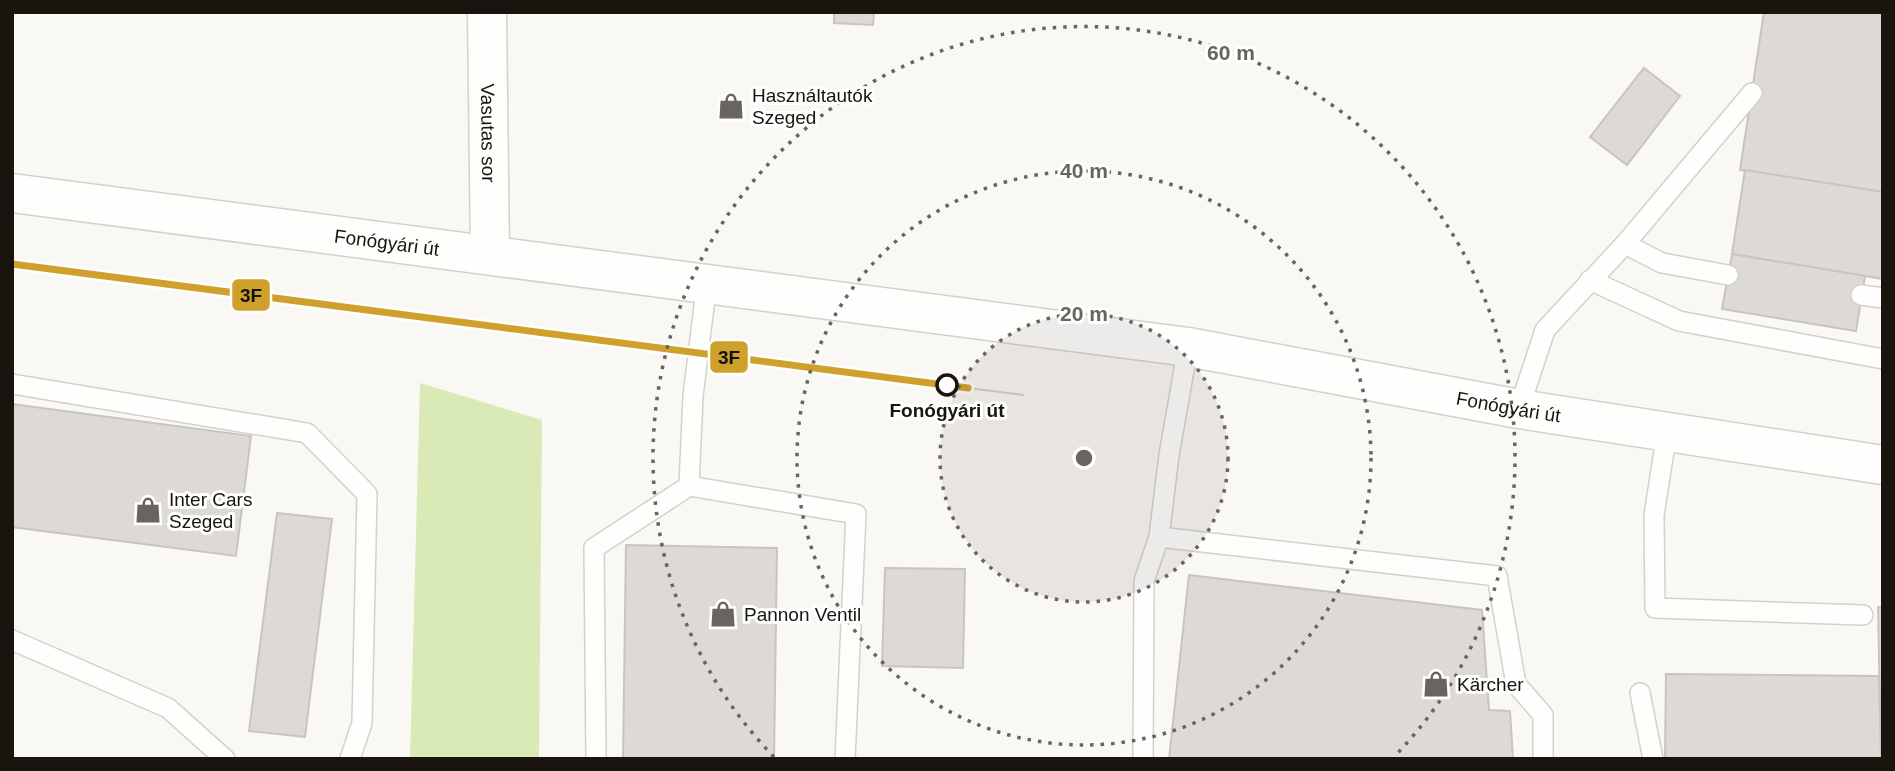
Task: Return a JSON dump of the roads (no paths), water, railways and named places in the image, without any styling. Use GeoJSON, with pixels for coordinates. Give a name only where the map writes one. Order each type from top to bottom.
{"type":"FeatureCollection","features":[{"type":"Feature","properties":{"kind":"street","name":"Vasutas sor"},"geometry":{"type":"LineString","coordinates":[[487,12],[491,254]]}},
{"type":"Feature","properties":{"kind":"street","name":"Fonógyári út"},"geometry":{"type":"LineString","coordinates":[[12,192],[1188,346],[1519,409],[1883,465]]}},
{"type":"Feature","properties":{"kind":"lane"},"geometry":{"type":"LineString","coordinates":[[1519,409],[1545,330],[1625,244],[1752,93]]}},
{"type":"Feature","properties":{"kind":"lane"},"geometry":{"type":"LineString","coordinates":[[1625,244],[1662,263],[1728,275]]}},
{"type":"Feature","properties":{"kind":"lane"},"geometry":{"type":"LineString","coordinates":[[1590,281],[1679,320],[1883,359]]}},
{"type":"Feature","properties":{"kind":"lane"},"geometry":{"type":"LineString","coordinates":[[689,486],[693,396],[707,282]]}},
{"type":"Feature","properties":{"kind":"lane"},"geometry":{"type":"LineString","coordinates":[[1861,295],[1883,298]]}},
{"type":"Feature","properties":{"kind":"lane"},"geometry":{"type":"LineString","coordinates":[[1143,759],[1144,581],[1159,537],[1188,346]]}},
{"type":"Feature","properties":{"kind":"lane"},"geometry":{"type":"LineString","coordinates":[[12,384],[307,433],[367,494],[362,723],[350,759]]}},
{"type":"Feature","properties":{"kind":"lane"},"geometry":{"type":"LineString","coordinates":[[1667,432],[1654,515],[1655,608],[1863,615]]}},
{"type":"Feature","properties":{"kind":"lane"},"geometry":{"type":"LineString","coordinates":[[596,759],[594,548],[689,486],[856,514],[845,759]]}},
{"type":"Feature","properties":{"kind":"lane"},"geometry":{"type":"LineString","coordinates":[[1159,537],[1497,576],[1516,684],[1543,715],[1543,759]]}},
{"type":"Feature","properties":{"kind":"lane"},"geometry":{"type":"LineString","coordinates":[[12,640],[168,708],[225,759]]}},
{"type":"Feature","properties":{"kind":"lane"},"geometry":{"type":"LineString","coordinates":[[1640,694],[1653,759]]}},
{"type":"Feature","properties":{"kind":"tram line"},"geometry":{"type":"LineString","coordinates":[[968,388],[1023,395]]}},
{"type":"Feature","properties":{"kind":"place","name":"Használtautók Szeged"},"geometry":{"type":"Point","coordinates":[731,106]}},
{"type":"Feature","properties":{"kind":"place","name":"Fonógyári út"},"geometry":{"type":"Point","coordinates":[947,385]}},
{"type":"Feature","properties":{"kind":"place","name":"Inter Cars Szeged"},"geometry":{"type":"Point","coordinates":[148,510]}},
{"type":"Feature","properties":{"kind":"place","name":"Pannon Ventil"},"geometry":{"type":"Point","coordinates":[723,614]}},
{"type":"Feature","properties":{"kind":"place","name":"Kärcher"},"geometry":{"type":"Point","coordinates":[1436,684]}}]}
